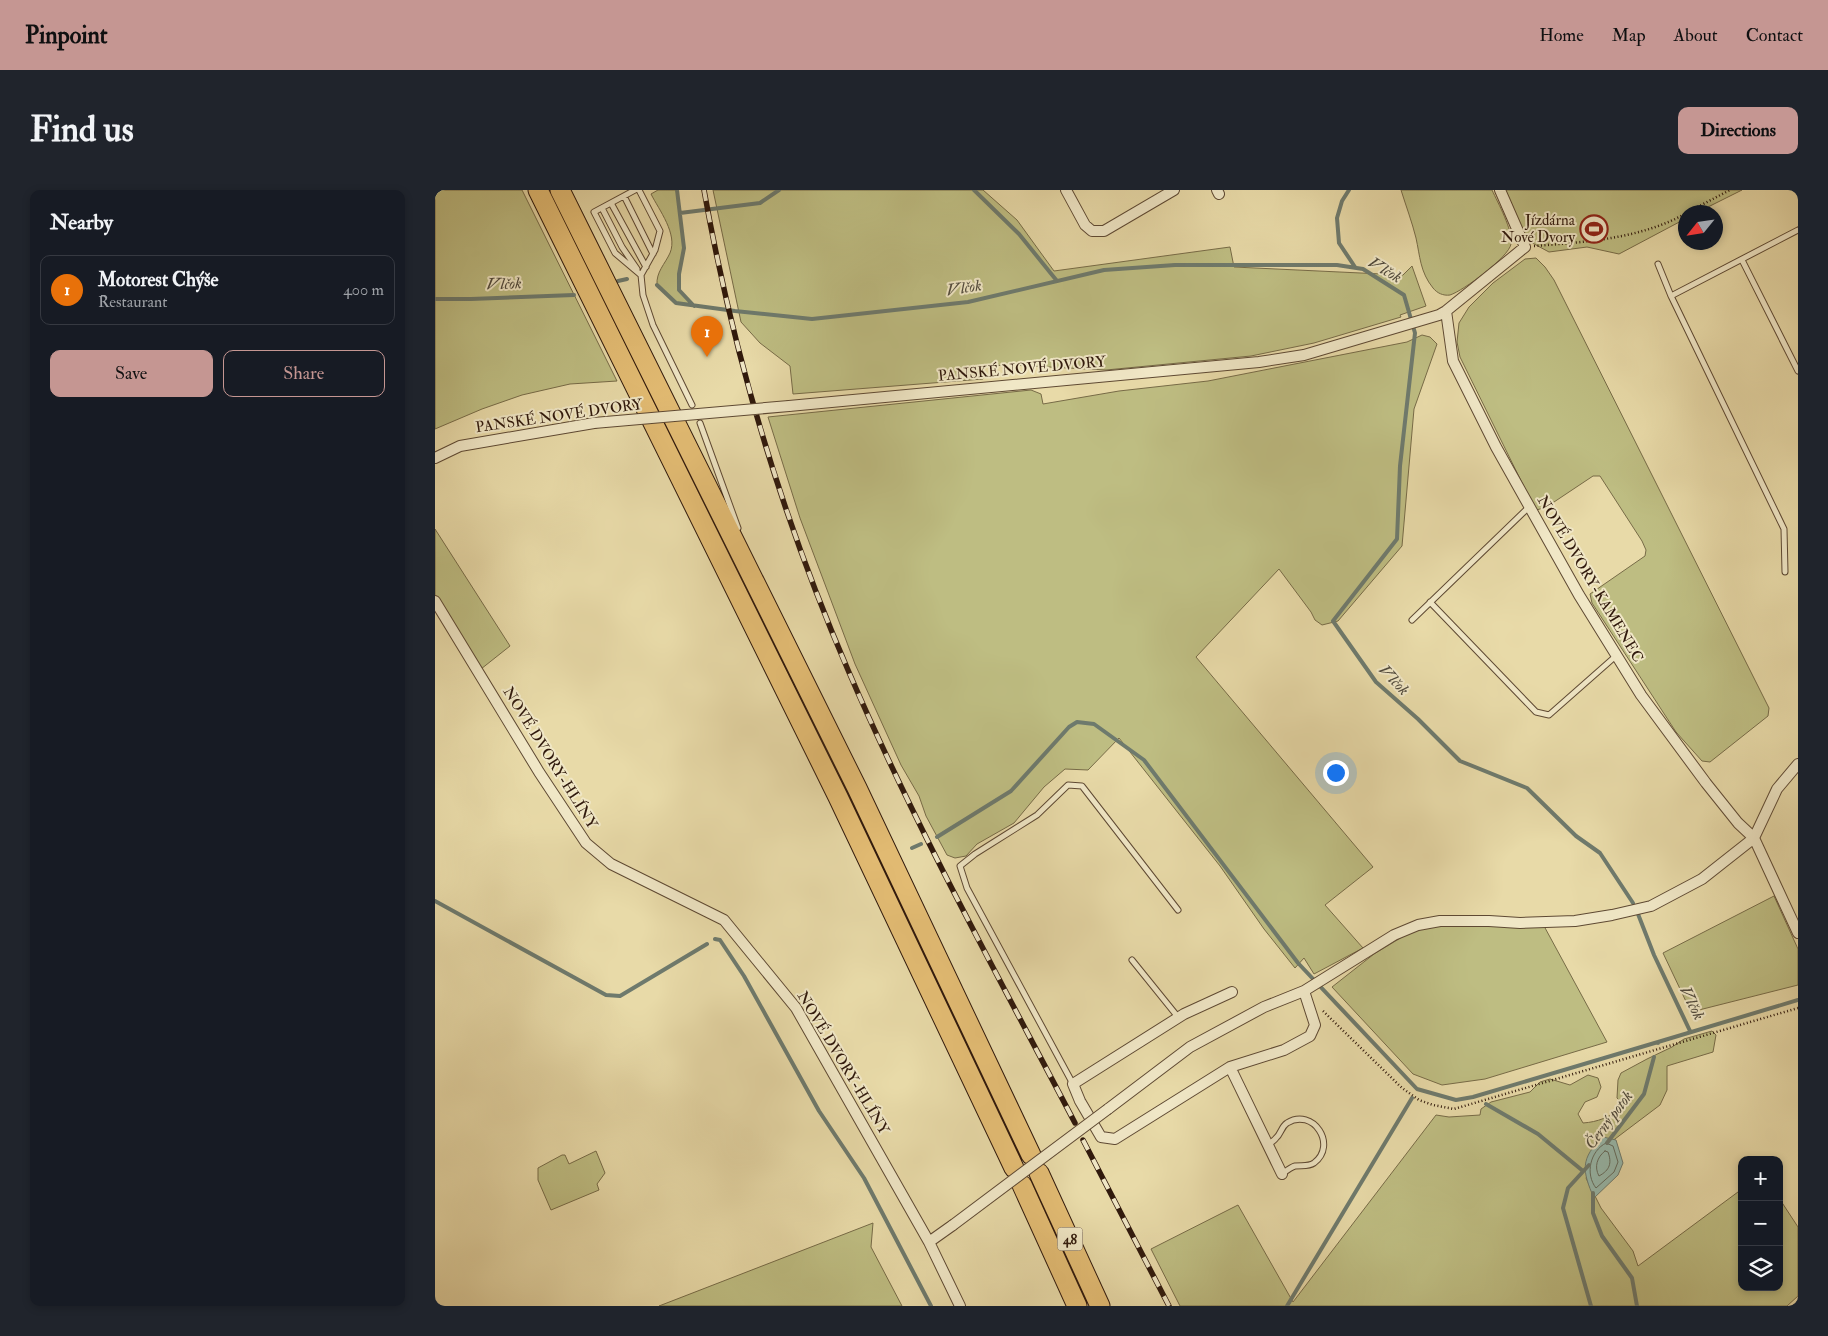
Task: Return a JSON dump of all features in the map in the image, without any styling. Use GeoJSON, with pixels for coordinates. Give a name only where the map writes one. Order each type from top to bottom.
{"type":"FeatureCollection","features":[{"type":"Feature","properties":{"kind":"highway"},"geometry":{"type":"LineString","coordinates":[[538,190],[838,797],[1014,1168]]}},
{"type":"Feature","properties":{"kind":"highway"},"geometry":{"type":"LineString","coordinates":[[560,190],[766,609],[857,788],[1031,1155]]}},
{"type":"Feature","properties":{"kind":"highway","name":"48"},"geometry":{"type":"LineString","coordinates":[[1039,1172],[1100,1306]]}},
{"type":"Feature","properties":{"kind":"highway","name":"48"},"geometry":{"type":"LineString","coordinates":[[1022,1185],[1077,1306]]}},
{"type":"Feature","properties":{"kind":"street"},"geometry":{"type":"LineString","coordinates":[[1066,190],[1085,225],[1092,231],[1105,231],[1174,190]]}},
{"type":"Feature","properties":{"kind":"street"},"geometry":{"type":"LineString","coordinates":[[1501,190],[1525,247]]}},
{"type":"Feature","properties":{"kind":"street","name":"PANSKÉ NOVÉ DVORY"},"geometry":{"type":"LineString","coordinates":[[435,458],[460,446],[595,423],[1259,362],[1304,355],[1429,318],[1446,311],[1525,247]]}},
{"type":"Feature","properties":{"kind":"street","name":"NOVÉ DVORY-KAMENEC"},"geometry":{"type":"LineString","coordinates":[[1446,311],[1453,361],[1496,447],[1529,507],[1579,595],[1641,695],[1706,784],[1738,823],[1754,838],[1798,933]]}},
{"type":"Feature","properties":{"kind":"street","name":"NOVÉ DVORY-HLÍNY"},"geometry":{"type":"LineString","coordinates":[[435,601],[539,772],[586,843],[611,864],[724,920],[796,1008],[929,1242],[959,1306]]}},
{"type":"Feature","properties":{"kind":"street"},"geometry":{"type":"LineString","coordinates":[[929,1242],[1190,1047],[1264,1007],[1307,989],[1394,935],[1418,925],[1440,921],[1520,923],[1575,921],[1612,915],[1651,906],[1702,879],[1754,838],[1777,789],[1798,764]]}},
{"type":"Feature","properties":{"kind":"street"},"geometry":{"type":"LineString","coordinates":[[1232,992],[1178,1018],[1073,1084],[1080,1101],[1101,1137],[1115,1139],[1230,1067],[1284,1050],[1310,1036],[1315,1026],[1310,1010],[1307,989]]}},
{"type":"Feature","properties":{"kind":"street"},"geometry":{"type":"LineString","coordinates":[[1230,1067],[1282,1174]]}},
{"type":"Feature","properties":{"kind":"lane"},"geometry":{"type":"LineString","coordinates":[[635,190],[594,212],[615,253],[641,275]]}},
{"type":"Feature","properties":{"kind":"lane"},"geometry":{"type":"LineString","coordinates":[[639,190],[660,231],[653,254],[641,275]]}},
{"type":"Feature","properties":{"kind":"lane"},"geometry":{"type":"LineString","coordinates":[[624,196],[653,254]]}},
{"type":"Feature","properties":{"kind":"lane"},"geometry":{"type":"LineString","coordinates":[[611,203],[646,267]]}},
{"type":"Feature","properties":{"kind":"lane"},"geometry":{"type":"LineString","coordinates":[[602,208],[622,247],[641,275],[643,295],[653,325],[692,405]]}},
{"type":"Feature","properties":{"kind":"lane"},"geometry":{"type":"LineString","coordinates":[[1671,296],[1798,230]]}},
{"type":"Feature","properties":{"kind":"lane"},"geometry":{"type":"LineString","coordinates":[[1742,260],[1798,371]]}},
{"type":"Feature","properties":{"kind":"lane"},"geometry":{"type":"LineString","coordinates":[[1658,264],[1671,296],[1784,529],[1785,572]]}},
{"type":"Feature","properties":{"kind":"lane"},"geometry":{"type":"LineString","coordinates":[[700,423],[740,536]]}},
{"type":"Feature","properties":{"kind":"lane"},"geometry":{"type":"LineString","coordinates":[[1412,620],[1529,507]]}},
{"type":"Feature","properties":{"kind":"lane"},"geometry":{"type":"LineString","coordinates":[[744,545],[766,609]]}},
{"type":"Feature","properties":{"kind":"lane"},"geometry":{"type":"LineString","coordinates":[[1430,602],[1536,712],[1549,715],[1617,655]]}},
{"type":"Feature","properties":{"kind":"lane"},"geometry":{"type":"LineString","coordinates":[[1073,1084],[967,888],[960,866],[975,854],[1037,816],[1069,786],[1082,786],[1178,910]]}},
{"type":"Feature","properties":{"kind":"lane"},"geometry":{"type":"LineString","coordinates":[[1132,960],[1178,1018]]}},
{"type":"Feature","properties":{"kind":"lane"},"geometry":{"type":"LineString","coordinates":[[1267,1145],[1277,1138],[1281,1129],[1288,1123],[1296,1120],[1306,1120],[1321,1130],[1324,1148],[1320,1157],[1313,1163],[1304,1167],[1295,1166],[1282,1174]]}},
{"type":"Feature","properties":{"kind":"path"},"geometry":{"type":"LineString","coordinates":[[1702,205],[1730,190]]}},
{"type":"Feature","properties":{"kind":"path"},"geometry":{"type":"LineString","coordinates":[[1525,247],[1578,243],[1631,235],[1678,217]]}},
{"type":"Feature","properties":{"kind":"path"},"geometry":{"type":"LineString","coordinates":[[1310,1010],[1319,1008],[1402,1088],[1433,1105],[1454,1109],[1798,1008]]}},
{"type":"Feature","properties":{"kind":"shaded area"},"geometry":{"type":"Polygon","coordinates":[[[435,190],[522,190],[617,381],[570,384],[522,395],[482,409],[435,429],[435,190]]]}},
{"type":"Feature","properties":{"kind":"shaded area"},"geometry":{"type":"Polygon","coordinates":[[[658,190],[677,190],[684,248],[679,274],[679,290],[694,306],[676,303],[657,285],[659,272],[672,246],[672,238],[667,222],[651,194],[658,190]]]}},
{"type":"Feature","properties":{"kind":"shaded area"},"geometry":{"type":"Polygon","coordinates":[[[713,190],[983,190],[1017,220],[1054,271],[1230,247],[1234,267],[1403,275],[1412,266],[1426,306],[1400,315],[1401,317],[1314,343],[1251,356],[1106,370],[1011,365],[976,366],[983,373],[983,379],[793,394],[790,366],[760,343],[741,322],[713,190]]]}},
{"type":"Feature","properties":{"kind":"shaded area"},"geometry":{"type":"Polygon","coordinates":[[[1401,190],[1492,190],[1510,231],[1511,244],[1508,250],[1485,273],[1465,287],[1450,295],[1438,293],[1425,276],[1401,190]]]}},
{"type":"Feature","properties":{"kind":"shaded area","name":"Jízdárna Nové Dvory"},"geometry":{"type":"Polygon","coordinates":[[[1504,190],[1742,190],[1712,205],[1678,205],[1678,223],[1619,254],[1587,247],[1549,252],[1525,239],[1504,190]]]}},
{"type":"Feature","properties":{"kind":"shaded area"},"geometry":{"type":"Polygon","coordinates":[[[1536,258],[1554,280],[1769,708],[1768,716],[1710,762],[1702,761],[1676,732],[1592,603],[1590,594],[1645,556],[1646,550],[1642,541],[1600,476],[1593,476],[1548,506],[1537,510],[1460,357],[1457,342],[1459,323],[1469,307],[1493,283],[1525,259],[1536,258]]]}},
{"type":"Feature","properties":{"kind":"shaded area"},"geometry":{"type":"Polygon","coordinates":[[[1422,335],[1430,337],[1437,344],[1414,409],[1402,546],[1338,621],[1322,625],[1315,620],[1279,569],[1196,657],[1373,867],[1325,905],[1363,948],[1314,974],[1304,958],[1295,968],[1264,929],[1220,866],[1119,738],[1088,770],[1065,769],[1044,787],[1014,823],[977,844],[966,856],[955,858],[947,855],[926,816],[919,796],[901,765],[855,664],[800,518],[768,417],[1031,390],[1041,394],[1043,404],[1119,391],[1208,381],[1407,342],[1422,335]]]}},
{"type":"Feature","properties":{"kind":"shaded area"},"geometry":{"type":"Polygon","coordinates":[[[435,529],[510,646],[481,669],[435,596],[435,529]]]}},
{"type":"Feature","properties":{"kind":"shaded area"},"geometry":{"type":"Polygon","coordinates":[[[1774,896],[1798,949],[1798,985],[1691,1012],[1663,953],[1774,896]]]}},
{"type":"Feature","properties":{"kind":"shaded area"},"geometry":{"type":"Polygon","coordinates":[[[1441,925],[1544,926],[1607,1042],[1485,1079],[1442,1085],[1413,1074],[1332,987],[1374,954],[1412,931],[1441,925]]]}},
{"type":"Feature","properties":{"kind":"shaded area"},"geometry":{"type":"Polygon","coordinates":[[[1712,1031],[1716,1035],[1713,1052],[1667,1066],[1667,1090],[1660,1105],[1607,1145],[1586,1178],[1601,1208],[1633,1251],[1638,1266],[1738,1192],[1738,1291],[1783,1291],[1783,1204],[1798,1227],[1798,1296],[1787,1306],[1180,1306],[1151,1249],[1238,1205],[1293,1302],[1436,1115],[1449,1117],[1480,1115],[1481,1109],[1491,1102],[1530,1092],[1540,1082],[1550,1079],[1570,1085],[1588,1075],[1598,1078],[1601,1087],[1597,1097],[1585,1102],[1578,1114],[1583,1123],[1608,1117],[1621,1109],[1621,1102],[1617,1098],[1618,1080],[1621,1073],[1684,1039],[1712,1031]]]}},
{"type":"Feature","properties":{"kind":"shaded area"},"geometry":{"type":"Polygon","coordinates":[[[596,1151],[605,1173],[597,1184],[599,1190],[551,1210],[538,1180],[538,1168],[562,1155],[565,1155],[569,1164],[596,1151]]]}},
{"type":"Feature","properties":{"kind":"shaded area"},"geometry":{"type":"Polygon","coordinates":[[[873,1223],[871,1247],[902,1306],[659,1306],[873,1223]]]}},
{"type":"Feature","properties":{"kind":"water"},"geometry":{"type":"Polygon","coordinates":[[[1603,1137],[1616,1140],[1623,1163],[1618,1175],[1594,1198],[1587,1180],[1585,1165],[1590,1152],[1603,1137]]]}},
{"type":"Feature","properties":{"kind":"waterway","name":"Černý potok"},"geometry":{"type":"LineString","coordinates":[[677,190],[684,248],[679,274],[679,290],[694,306]]}},
{"type":"Feature","properties":{"kind":"waterway"},"geometry":{"type":"LineString","coordinates":[[680,213],[760,203],[779,190]]}},
{"type":"Feature","properties":{"kind":"waterway"},"geometry":{"type":"LineString","coordinates":[[974,190],[1019,234],[1057,281]]}},
{"type":"Feature","properties":{"kind":"waterway"},"geometry":{"type":"LineString","coordinates":[[1349,190],[1342,201],[1337,218],[1339,243],[1355,267]]}},
{"type":"Feature","properties":{"kind":"waterway","name":"Vlčok"},"geometry":{"type":"LineString","coordinates":[[657,285],[676,303],[812,319],[968,302],[1104,270],[1175,265],[1337,265],[1363,269],[1404,295],[1415,333],[1400,466],[1397,539],[1333,621],[1376,682],[1418,719],[1460,761],[1527,788],[1576,836],[1600,853],[1633,903]]}},
{"type":"Feature","properties":{"kind":"waterway","name":"Vlčok"},"geometry":{"type":"LineString","coordinates":[[618,281],[627,279]]}},
{"type":"Feature","properties":{"kind":"waterway","name":"Vlčok"},"geometry":{"type":"LineString","coordinates":[[435,299],[574,295]]}},
{"type":"Feature","properties":{"kind":"waterway"},"geometry":{"type":"LineString","coordinates":[[937,837],[1011,791],[1069,727],[1077,722],[1094,724],[1144,760],[1298,963],[1417,1089],[1456,1100],[1473,1097],[1658,1042]]}},
{"type":"Feature","properties":{"kind":"waterway"},"geometry":{"type":"LineString","coordinates":[[912,848],[921,844]]}},
{"type":"Feature","properties":{"kind":"waterway"},"geometry":{"type":"LineString","coordinates":[[435,901],[606,995],[620,996],[707,944]]}},
{"type":"Feature","properties":{"kind":"waterway","name":"Vlčok"},"geometry":{"type":"LineString","coordinates":[[1638,914],[1654,955],[1690,1031]]}},
{"type":"Feature","properties":{"kind":"waterway"},"geometry":{"type":"LineString","coordinates":[[715,939],[720,940],[744,976],[819,1111],[864,1178],[931,1306]]}},
{"type":"Feature","properties":{"kind":"waterway","name":"Vlčok"},"geometry":{"type":"LineString","coordinates":[[1658,1043],[1798,1000]]}},
{"type":"Feature","properties":{"kind":"waterway","name":"Černý potok"},"geometry":{"type":"LineString","coordinates":[[1607,1143],[1644,1094],[1654,1057]]}},
{"type":"Feature","properties":{"kind":"waterway"},"geometry":{"type":"LineString","coordinates":[[1287,1306],[1412,1098]]}},
{"type":"Feature","properties":{"kind":"waterway","name":"Vlčok"},"geometry":{"type":"LineString","coordinates":[[1486,1104],[1538,1134],[1583,1171]]}},
{"type":"Feature","properties":{"kind":"waterway"},"geometry":{"type":"LineString","coordinates":[[1589,1165],[1568,1188],[1563,1208],[1591,1306]]}},
{"type":"Feature","properties":{"kind":"waterway","name":"Černý potok"},"geometry":{"type":"LineString","coordinates":[[1593,1193],[1593,1213],[1602,1236],[1632,1278],[1637,1306]]}},
{"type":"Feature","properties":{"kind":"railway"},"geometry":{"type":"LineString","coordinates":[[704,190],[729,312],[762,434],[781,494],[824,612],[900,785],[986,955],[1075,1123]]}},
{"type":"Feature","properties":{"kind":"railway"},"geometry":{"type":"LineString","coordinates":[[1083,1140],[1169,1306]]}},
{"type":"Feature","properties":{"kind":"place","name":"Jízdárna Nové Dvory"},"geometry":{"type":"Point","coordinates":[1594,229]}},
{"type":"Feature","properties":{"kind":"place","name":"Motorest Chýše"},"geometry":{"type":"Point","coordinates":[707,357]}}]}
